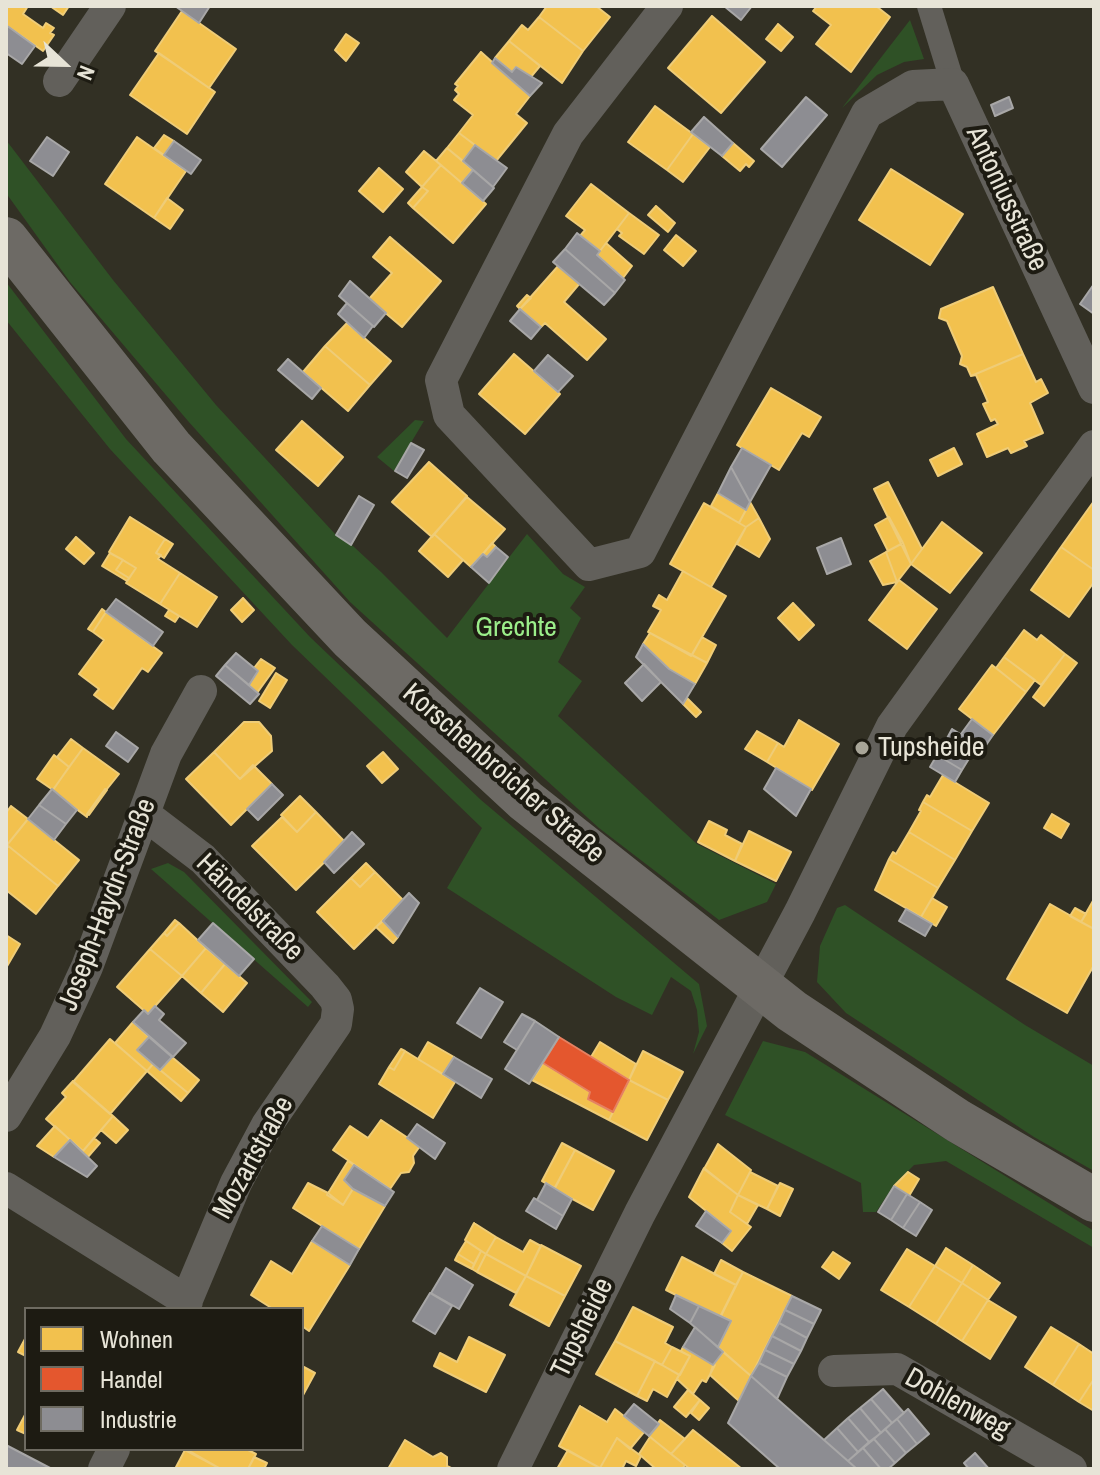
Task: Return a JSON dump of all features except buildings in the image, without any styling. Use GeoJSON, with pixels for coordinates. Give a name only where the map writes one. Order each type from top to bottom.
{"type":"FeatureCollection","features":[{"type":"Feature","properties":{"kind":"main road","name":"Korschenbroicher Straße"},"geometry":{"type":"LineString","coordinates":[[6,239],[171,447],[350,638],[526,801],[760,987],[914,1093],[1094,1200]]}},
{"type":"Feature","properties":{"kind":"street"},"geometry":{"type":"LineString","coordinates":[[59,81],[110,6]]}},
{"type":"Feature","properties":{"kind":"street"},"geometry":{"type":"LineString","coordinates":[[667,6],[568,134],[441,380],[449,415],[589,565],[640,552],[867,113],[913,86],[953,84]]}},
{"type":"Feature","properties":{"kind":"street","name":"Antoniusstraße"},"geometry":{"type":"LineString","coordinates":[[929,6],[953,84],[1094,388]]}},
{"type":"Feature","properties":{"kind":"street","name":"Tupsheide"},"geometry":{"type":"LineString","coordinates":[[513,1469],[640,1213],[800,912],[897,718],[1094,446]]}},
{"type":"Feature","properties":{"kind":"street","name":"Joseph-Haydn-Straße"},"geometry":{"type":"LineString","coordinates":[[6,1116],[55,1036],[87,967],[166,754],[201,691]]}},
{"type":"Feature","properties":{"kind":"street","name":"Händelstraße"},"geometry":{"type":"LineString","coordinates":[[144,814],[203,859],[325,986],[336,1000],[338,1014]]}},
{"type":"Feature","properties":{"kind":"street","name":"Mozartstraße"},"geometry":{"type":"LineString","coordinates":[[185,1305],[223,1210],[252,1153],[267,1125],[336,1024],[338,1014]]}},
{"type":"Feature","properties":{"kind":"street"},"geometry":{"type":"LineString","coordinates":[[6,1188],[185,1305]]}},
{"type":"Feature","properties":{"kind":"street","name":"Dohlenweg"},"geometry":{"type":"LineString","coordinates":[[834,1371],[897,1369],[1071,1469]]}},
{"type":"Feature","properties":{"kind":"street"},"geometry":{"type":"LineString","coordinates":[[104,1469],[113,1451]]}},
{"type":"Feature","properties":{"kind":"green space"},"geometry":{"type":"Polygon","coordinates":[[[910,20],[924,59],[904,62],[877,75],[842,108],[910,20]]]}},
{"type":"Feature","properties":{"kind":"green space","name":"Grechte"},"geometry":{"type":"Polygon","coordinates":[[[6,140],[113,280],[216,405],[336,535],[353,546],[447,638],[527,534],[563,574],[585,587],[570,608],[581,618],[558,662],[582,681],[558,716],[697,844],[776,884],[767,902],[719,920],[599,828],[350,602],[188,421],[70,282],[6,193],[6,140]]]}},
{"type":"Feature","properties":{"kind":"green space"},"geometry":{"type":"Polygon","coordinates":[[[6,282],[126,439],[310,637],[481,800],[699,984],[707,1026],[693,1054],[699,1032],[697,1010],[691,991],[671,977],[652,1015],[616,997],[447,888],[482,828],[292,645],[110,449],[6,320],[6,282]]]}},
{"type":"Feature","properties":{"kind":"green space"},"geometry":{"type":"Polygon","coordinates":[[[415,420],[424,421],[394,471],[377,457],[415,420]]]}},
{"type":"Feature","properties":{"kind":"green space"},"geometry":{"type":"Polygon","coordinates":[[[168,863],[184,872],[312,1002],[308,1007],[151,869],[168,863]]]}},
{"type":"Feature","properties":{"kind":"green space"},"geometry":{"type":"Polygon","coordinates":[[[845,905],[1025,1025],[1094,1066],[1094,1171],[1034,1137],[846,1013],[817,982],[820,946],[837,908],[845,905]]]}},
{"type":"Feature","properties":{"kind":"green space"},"geometry":{"type":"Polygon","coordinates":[[[763,1041],[805,1052],[1094,1231],[1094,1248],[946,1161],[914,1165],[894,1185],[876,1212],[863,1212],[861,1183],[725,1115],[763,1041]]]}},
{"type":"Feature","properties":{"kind":"place","name":"Tupsheide"},"geometry":{"type":"Point","coordinates":[862,748]}}]}
